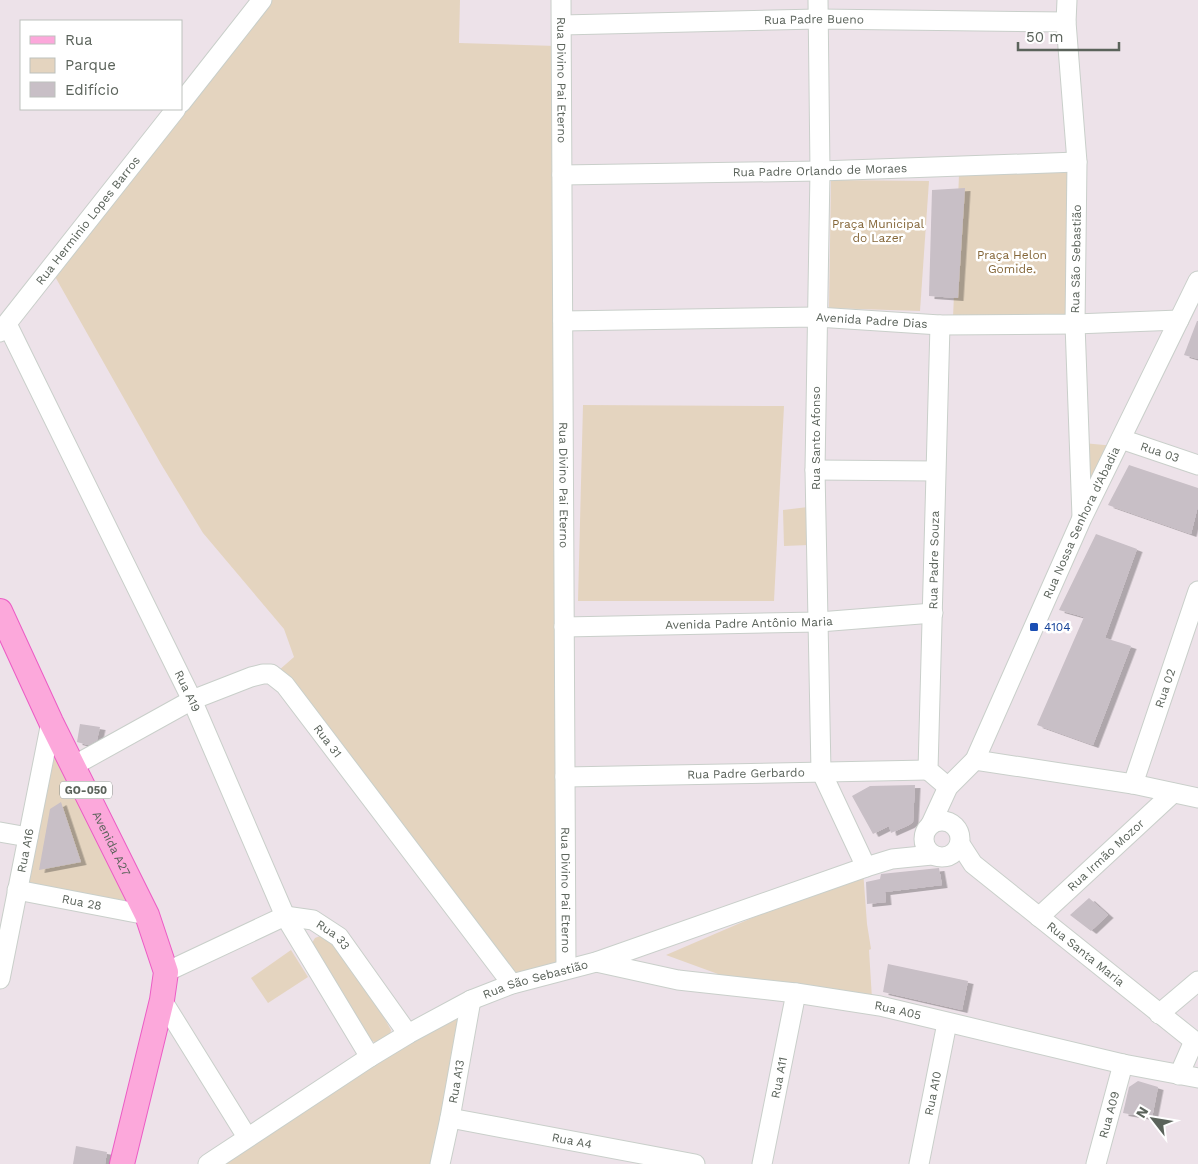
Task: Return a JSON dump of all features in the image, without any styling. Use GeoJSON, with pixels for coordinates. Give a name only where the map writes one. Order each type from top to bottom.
{"type":"FeatureCollection","features":[{"type":"Feature","properties":{"kind":"main road","name":"Avenida A27"},"geometry":{"type":"LineString","coordinates":[[0,611],[51,722],[147,914],[166,972],[162,1000],[122,1164]]}},
{"type":"Feature","properties":{"kind":"street"},"geometry":{"type":"LineString","coordinates":[[182,102],[262,0]]}},
{"type":"Feature","properties":{"kind":"street","name":"Rua Divino Pai Eterno"},"geometry":{"type":"LineString","coordinates":[[561,0],[566,969]]}},
{"type":"Feature","properties":{"kind":"street","name":"Rua Santo Afonso"},"geometry":{"type":"LineString","coordinates":[[818,0],[820,171],[815,470],[821,771],[866,867]]}},
{"type":"Feature","properties":{"kind":"street","name":"Rua São Sebastião"},"geometry":{"type":"LineString","coordinates":[[1067,0],[1066,22],[1077,162],[1075,324],[1082,518]]}},
{"type":"Feature","properties":{"kind":"street","name":"Rua Padre Bueno"},"geometry":{"type":"LineString","coordinates":[[562,25],[818,19],[1066,22]]}},
{"type":"Feature","properties":{"kind":"street","name":"Rua Herminio Lopes Barros"},"geometry":{"type":"LineString","coordinates":[[4,328],[175,110]]}},
{"type":"Feature","properties":{"kind":"street","name":"Rua Padre Orlando de Moraes"},"geometry":{"type":"LineString","coordinates":[[562,175],[820,171],[1077,162]]}},
{"type":"Feature","properties":{"kind":"street","name":"Rua Nossa Senhora d'Abadia"},"geometry":{"type":"LineString","coordinates":[[941,840],[948,787],[975,760],[1082,518],[1188,310],[1198,281]]}},
{"type":"Feature","properties":{"kind":"street","name":"Avenida Padre Dias"},"geometry":{"type":"LineString","coordinates":[[563,321],[817,317],[940,325],[1075,324],[1188,310]]}},
{"type":"Feature","properties":{"kind":"street","name":"Rua Padre Souza"},"geometry":{"type":"LineString","coordinates":[[928,770],[940,325]]}},
{"type":"Feature","properties":{"kind":"street","name":"Rua A19"},"geometry":{"type":"LineString","coordinates":[[4,328],[192,700],[285,916],[370,1057]]}},
{"type":"Feature","properties":{"kind":"street","name":"Rua 03"},"geometry":{"type":"LineString","coordinates":[[1121,440],[1198,465]]}},
{"type":"Feature","properties":{"kind":"street"},"geometry":{"type":"LineString","coordinates":[[815,470],[935,471]]}},
{"type":"Feature","properties":{"kind":"street","name":"Rua 02"},"geometry":{"type":"LineString","coordinates":[[1133,784],[1192,629],[1198,591]]}},
{"type":"Feature","properties":{"kind":"street","name":"Avenida Padre Antônio Maria"},"geometry":{"type":"LineString","coordinates":[[564,627],[819,622],[933,613]]}},
{"type":"Feature","properties":{"kind":"street","name":"Rua 31"},"geometry":{"type":"LineString","coordinates":[[74,766],[192,700],[263,674],[272,674],[278,679],[512,984]]}},
{"type":"Feature","properties":{"kind":"street","name":"Rua A16"},"geometry":{"type":"LineString","coordinates":[[0,979],[51,722]]}},
{"type":"Feature","properties":{"kind":"street"},"geometry":{"type":"LineString","coordinates":[[975,760],[1133,784],[1198,798]]}},
{"type":"Feature","properties":{"kind":"street"},"geometry":{"type":"LineString","coordinates":[[928,770],[948,787]]}},
{"type":"Feature","properties":{"kind":"street","name":"Rua Padre Gerbardo"},"geometry":{"type":"LineString","coordinates":[[565,777],[928,770]]}},
{"type":"Feature","properties":{"kind":"street","name":"Rua Irmão Mozor"},"geometry":{"type":"LineString","coordinates":[[1039,917],[1173,793]]}},
{"type":"Feature","properties":{"kind":"street"},"geometry":{"type":"LineString","coordinates":[[0,832],[28,837]]}},
{"type":"Feature","properties":{"kind":"street","name":"Rua São Sebastião"},"geometry":{"type":"LineString","coordinates":[[208,1164],[370,1057],[471,1000],[512,984],[596,962],[892,859],[941,840]]}},
{"type":"Feature","properties":{"kind":"street","name":"Rua Santa Maria"},"geometry":{"type":"LineString","coordinates":[[941,840],[1196,1043]]}},
{"type":"Feature","properties":{"kind":"street","name":"Rua 28"},"geometry":{"type":"LineString","coordinates":[[17,890],[147,914]]}},
{"type":"Feature","properties":{"kind":"street"},"geometry":{"type":"LineString","coordinates":[[166,972],[285,916]]}},
{"type":"Feature","properties":{"kind":"street","name":"Rua 33"},"geometry":{"type":"LineString","coordinates":[[285,916],[314,920],[339,937],[408,1034]]}},
{"type":"Feature","properties":{"kind":"street","name":"Rua A05"},"geometry":{"type":"LineString","coordinates":[[596,962],[678,980],[796,993],[880,1006],[1123,1064],[1198,1078]]}},
{"type":"Feature","properties":{"kind":"street"},"geometry":{"type":"LineString","coordinates":[[1160,1014],[1198,981]]}},
{"type":"Feature","properties":{"kind":"street","name":"Rua A11"},"geometry":{"type":"LineString","coordinates":[[762,1164],[796,993]]}},
{"type":"Feature","properties":{"kind":"street"},"geometry":{"type":"LineString","coordinates":[[162,1000],[248,1138]]}},
{"type":"Feature","properties":{"kind":"street","name":"Rua A13"},"geometry":{"type":"LineString","coordinates":[[440,1164],[471,1000]]}},
{"type":"Feature","properties":{"kind":"street","name":"Rua A10"},"geometry":{"type":"LineString","coordinates":[[919,1164],[947,1022]]}},
{"type":"Feature","properties":{"kind":"street"},"geometry":{"type":"LineString","coordinates":[[1179,1075],[1196,1043]]}},
{"type":"Feature","properties":{"kind":"street","name":"Rua A09"},"geometry":{"type":"LineString","coordinates":[[1096,1164],[1123,1064]]}},
{"type":"Feature","properties":{"kind":"street","name":"Rua A4"},"geometry":{"type":"LineString","coordinates":[[450,1118],[694,1164]]}},
{"type":"Feature","properties":{"kind":"green space"},"geometry":{"type":"Polygon","coordinates":[[[271,0],[460,0],[459,43],[556,46],[560,321],[554,685],[559,775],[561,963],[517,979],[278,671],[294,657],[284,629],[203,533],[161,464],[53,273],[271,0]]]}},
{"type":"Feature","properties":{"kind":"green space","name":"Praça Helon Gomide."},"geometry":{"type":"Polygon","coordinates":[[[1070,170],[1069,319],[953,318],[959,175],[1070,170]]]}},
{"type":"Feature","properties":{"kind":"green space","name":"Praça Municipal do Lazer"},"geometry":{"type":"Polygon","coordinates":[[[831,180],[929,181],[920,311],[829,308],[831,180]]]}},
{"type":"Feature","properties":{"kind":"green space"},"geometry":{"type":"Polygon","coordinates":[[[583,405],[784,406],[774,601],[578,601],[583,405]]]}},
{"type":"Feature","properties":{"kind":"green space"},"geometry":{"type":"Polygon","coordinates":[[[1083,443],[1115,446],[1090,493],[1083,443]]]}},
{"type":"Feature","properties":{"kind":"green space"},"geometry":{"type":"Polygon","coordinates":[[[808,507],[809,545],[784,546],[783,510],[808,507]]]}},
{"type":"Feature","properties":{"kind":"green space"},"geometry":{"type":"Polygon","coordinates":[[[54,754],[134,903],[28,884],[54,754]]]}},
{"type":"Feature","properties":{"kind":"green space"},"geometry":{"type":"Polygon","coordinates":[[[863,870],[871,949],[869,950],[872,999],[748,985],[666,955],[863,870]]]}},
{"type":"Feature","properties":{"kind":"green space"},"geometry":{"type":"Polygon","coordinates":[[[320,936],[326,937],[350,957],[391,1030],[390,1035],[379,1044],[366,1038],[312,943],[315,938],[320,936]]]}},
{"type":"Feature","properties":{"kind":"green space"},"geometry":{"type":"Polygon","coordinates":[[[291,950],[308,977],[268,1003],[251,978],[291,950]]]}},
{"type":"Feature","properties":{"kind":"green space"},"geometry":{"type":"Polygon","coordinates":[[[464,1008],[433,1164],[221,1164],[427,1030],[464,1008]]]}},
{"type":"Feature","properties":{"kind":"building"},"geometry":{"type":"Polygon","coordinates":[[[965,188],[958,298],[929,296],[932,190],[965,188]]]}},
{"type":"Feature","properties":{"kind":"building"},"geometry":{"type":"Polygon","coordinates":[[[1198,321],[1198,359],[1184,355],[1198,321]]]}},
{"type":"Feature","properties":{"kind":"building"},"geometry":{"type":"Polygon","coordinates":[[[1129,465],[1198,488],[1198,506],[1191,534],[1108,505],[1129,465]]]}},
{"type":"Feature","properties":{"kind":"building"},"geometry":{"type":"Polygon","coordinates":[[[1096,534],[1137,549],[1105,638],[1131,646],[1093,745],[1037,725],[1084,617],[1059,610],[1096,534]]]}},
{"type":"Feature","properties":{"kind":"building"},"geometry":{"type":"Polygon","coordinates":[[[80,724],[100,727],[97,740],[88,745],[77,742],[80,724]]]}},
{"type":"Feature","properties":{"kind":"building"},"geometry":{"type":"Polygon","coordinates":[[[915,785],[913,822],[891,833],[889,826],[873,834],[852,796],[870,786],[915,785]]]}},
{"type":"Feature","properties":{"kind":"building"},"geometry":{"type":"Polygon","coordinates":[[[61,802],[81,862],[39,870],[50,809],[61,802]]]}},
{"type":"Feature","properties":{"kind":"building"},"geometry":{"type":"Polygon","coordinates":[[[939,868],[942,885],[885,892],[886,902],[867,904],[866,882],[880,879],[881,874],[939,868]]]}},
{"type":"Feature","properties":{"kind":"building"},"geometry":{"type":"Polygon","coordinates":[[[1089,898],[1108,915],[1091,931],[1070,915],[1089,898]]]}},
{"type":"Feature","properties":{"kind":"building"},"geometry":{"type":"Polygon","coordinates":[[[888,964],[968,981],[962,1010],[883,992],[888,964]]]}},
{"type":"Feature","properties":{"kind":"building"},"geometry":{"type":"Polygon","coordinates":[[[1138,1081],[1158,1087],[1152,1118],[1123,1113],[1129,1087],[1138,1081]]]}},
{"type":"Feature","properties":{"kind":"building"},"geometry":{"type":"Polygon","coordinates":[[[76,1146],[107,1152],[105,1164],[73,1164],[76,1146]]]}},
{"type":"Feature","properties":{"kind":"place","name":"4104"},"geometry":{"type":"Point","coordinates":[1034,627]}}]}
